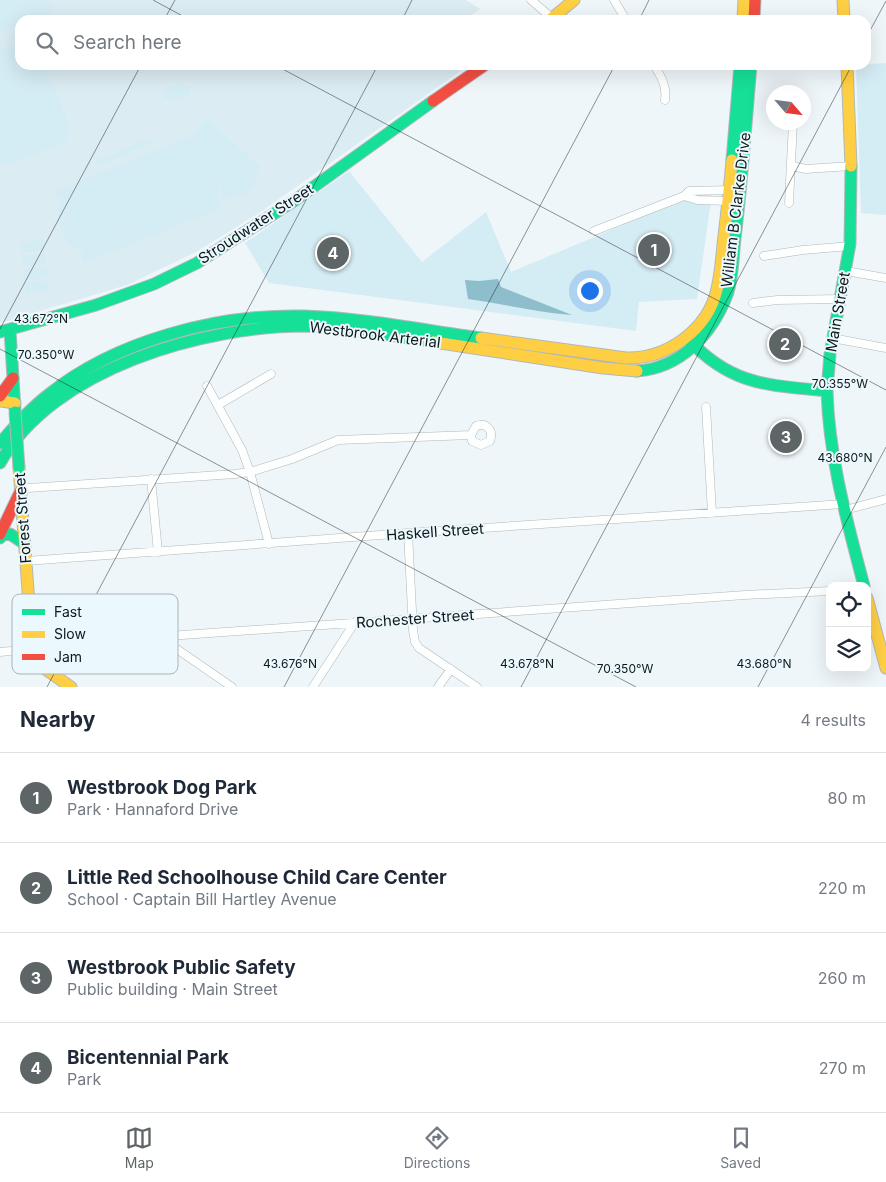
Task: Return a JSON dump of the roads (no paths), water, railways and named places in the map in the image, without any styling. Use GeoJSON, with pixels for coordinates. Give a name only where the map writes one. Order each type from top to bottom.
{"type":"FeatureCollection","features":[{"type":"Feature","properties":{"kind":"main road"},"geometry":{"type":"LineString","coordinates":[[556,15],[574,0]]}},
{"type":"Feature","properties":{"kind":"main road"},"geometry":{"type":"LineString","coordinates":[[743,15],[744,0]]}},
{"type":"Feature","properties":{"kind":"main road"},"geometry":{"type":"LineString","coordinates":[[754,15],[755,0]]}},
{"type":"Feature","properties":{"kind":"main road"},"geometry":{"type":"LineString","coordinates":[[845,15],[846,1]]}},
{"type":"Feature","properties":{"kind":"main road","name":"Stroudwater Street"},"geometry":{"type":"LineString","coordinates":[[5,331],[96,305],[154,284],[197,263],[294,201],[478,70]]}},
{"type":"Feature","properties":{"kind":"main road","name":"William B Clarke Drive"},"geometry":{"type":"LineString","coordinates":[[696,347],[716,319],[728,292],[740,70]]}},
{"type":"Feature","properties":{"kind":"main road","name":"William B Clarke Drive"},"geometry":{"type":"LineString","coordinates":[[687,338],[705,318],[717,290],[750,70]]}},
{"type":"Feature","properties":{"kind":"main road","name":"Main Street"},"geometry":{"type":"LineString","coordinates":[[847,70],[852,210],[850,246],[827,373],[827,421],[832,455],[863,582]]}},
{"type":"Feature","properties":{"kind":"main road","name":"Westbrook Arterial"},"geometry":{"type":"LineString","coordinates":[[0,443],[32,408],[62,384],[108,358],[144,342],[197,326],[246,318],[292,315],[335,318],[600,355],[634,358],[658,353],[687,338]]}},
{"type":"Feature","properties":{"kind":"main road","name":"Westbrook Arterial"},"geometry":{"type":"LineString","coordinates":[[0,463],[17,436],[25,428],[51,405],[80,386],[146,354],[181,342],[219,333],[273,327],[337,328],[625,370],[646,370],[666,364],[696,347]]}},
{"type":"Feature","properties":{"kind":"main road","name":"Forest Street"},"geometry":{"type":"LineString","coordinates":[[5,331],[13,378],[28,594]]}},
{"type":"Feature","properties":{"kind":"main road"},"geometry":{"type":"LineString","coordinates":[[687,338],[725,370],[740,377],[827,391]]}},
{"type":"Feature","properties":{"kind":"main road"},"geometry":{"type":"LineString","coordinates":[[0,396],[13,378]]}},
{"type":"Feature","properties":{"kind":"main road"},"geometry":{"type":"LineString","coordinates":[[0,402],[8,401],[15,408]]}},
{"type":"Feature","properties":{"kind":"main road"},"geometry":{"type":"LineString","coordinates":[[0,534],[21,490]]}},
{"type":"Feature","properties":{"kind":"main road"},"geometry":{"type":"LineString","coordinates":[[0,538],[10,534],[25,544]]}},
{"type":"Feature","properties":{"kind":"main road"},"geometry":{"type":"LineString","coordinates":[[871,613],[886,668]]}},
{"type":"Feature","properties":{"kind":"main road"},"geometry":{"type":"LineString","coordinates":[[52,674],[71,687]]}},
{"type":"Feature","properties":{"kind":"street"},"geometry":{"type":"LineString","coordinates":[[531,0],[547,15]]}},
{"type":"Feature","properties":{"kind":"street"},"geometry":{"type":"LineString","coordinates":[[614,0],[623,15]]}},
{"type":"Feature","properties":{"kind":"street"},"geometry":{"type":"LineString","coordinates":[[657,70],[667,90],[665,100]]}},
{"type":"Feature","properties":{"kind":"street"},"geometry":{"type":"LineString","coordinates":[[789,203],[793,130]]}},
{"type":"Feature","properties":{"kind":"street"},"geometry":{"type":"LineString","coordinates":[[792,166],[806,168],[851,166]]}},
{"type":"Feature","properties":{"kind":"street"},"geometry":{"type":"LineString","coordinates":[[594,231],[684,196],[689,191],[733,194]]}},
{"type":"Feature","properties":{"kind":"street"},"geometry":{"type":"LineString","coordinates":[[684,196],[697,200],[733,194]]}},
{"type":"Feature","properties":{"kind":"street"},"geometry":{"type":"LineString","coordinates":[[764,256],[850,246]]}},
{"type":"Feature","properties":{"kind":"street"},"geometry":{"type":"LineString","coordinates":[[846,271],[886,278]]}},
{"type":"Feature","properties":{"kind":"street"},"geometry":{"type":"LineString","coordinates":[[753,303],[791,299],[840,299]]}},
{"type":"Feature","properties":{"kind":"street"},"geometry":{"type":"LineString","coordinates":[[832,338],[886,348]]}},
{"type":"Feature","properties":{"kind":"street"},"geometry":{"type":"LineString","coordinates":[[218,405],[271,374]]}},
{"type":"Feature","properties":{"kind":"street"},"geometry":{"type":"LineString","coordinates":[[206,386],[242,450],[270,544]]}},
{"type":"Feature","properties":{"kind":"street"},"geometry":{"type":"LineString","coordinates":[[706,407],[712,513]]}},
{"type":"Feature","properties":{"kind":"street"},"geometry":{"type":"LineString","coordinates":[[21,490],[250,472],[292,459],[338,440],[471,435]]}},
{"type":"Feature","properties":{"kind":"street"},"geometry":{"type":"LineString","coordinates":[[151,479],[158,552]]}},
{"type":"Feature","properties":{"kind":"street","name":"Haskell Street"},"geometry":{"type":"LineString","coordinates":[[26,561],[408,533],[712,513],[844,507],[886,499]]}},
{"type":"Feature","properties":{"kind":"street"},"geometry":{"type":"LineString","coordinates":[[408,533],[414,636],[421,649],[477,687]]}},
{"type":"Feature","properties":{"kind":"street","name":"Rochester Street"},"geometry":{"type":"LineString","coordinates":[[178,635],[826,591]]}},
{"type":"Feature","properties":{"kind":"street"},"geometry":{"type":"LineString","coordinates":[[313,687],[355,622]]}},
{"type":"Feature","properties":{"kind":"street"},"geometry":{"type":"LineString","coordinates":[[178,650],[232,687]]}},
{"type":"Feature","properties":{"kind":"street"},"geometry":{"type":"LineString","coordinates":[[438,687],[451,669]]}},
{"type":"Feature","properties":{"kind":"water"},"geometry":{"type":"Polygon","coordinates":[[[498,279],[501,287],[572,315],[468,299],[465,280],[498,279]]]}},
{"type":"Feature","properties":{"kind":"place","name":"Westbrook Dog Park"},"geometry":{"type":"Point","coordinates":[654,250]}},
{"type":"Feature","properties":{"kind":"place","name":"Bicentennial Park"},"geometry":{"type":"Point","coordinates":[333,253]}},
{"type":"Feature","properties":{"kind":"place","name":"Little Red Schoolhouse Child Care Center"},"geometry":{"type":"Point","coordinates":[785,344]}},
{"type":"Feature","properties":{"kind":"place","name":"Westbrook Public Safety"},"geometry":{"type":"Point","coordinates":[786,437]}}]}
